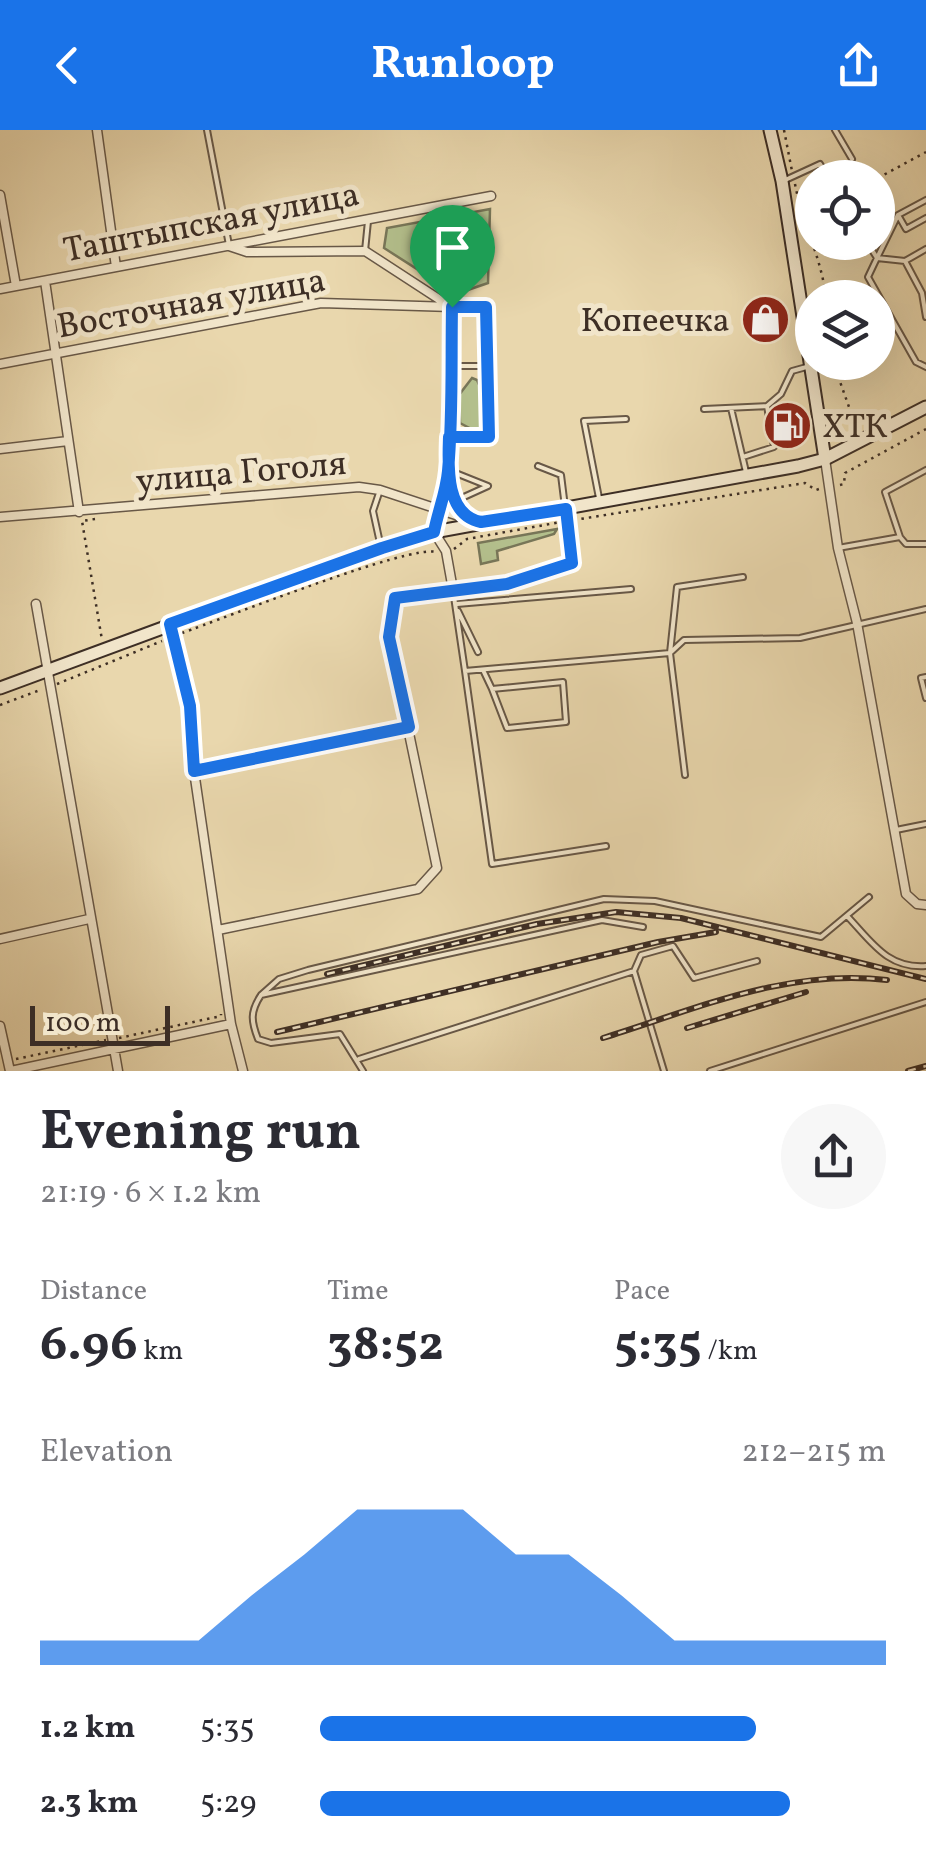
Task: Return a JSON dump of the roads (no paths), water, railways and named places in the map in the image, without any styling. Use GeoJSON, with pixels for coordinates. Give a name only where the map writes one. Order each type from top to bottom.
{"type":"FeatureCollection","features":[{"type":"Feature","properties":{"kind":"street"},"geometry":{"type":"LineString","coordinates":[[96,130],[116,267]]}},
{"type":"Feature","properties":{"kind":"street"},"geometry":{"type":"LineString","coordinates":[[770,130],[788,179],[800,280]]}},
{"type":"Feature","properties":{"kind":"street"},"geometry":{"type":"LineString","coordinates":[[0,195],[16,286]]}},
{"type":"Feature","properties":{"kind":"street","name":"Таштыпская улица"},"geometry":{"type":"LineString","coordinates":[[0,289],[491,196]]}},
{"type":"Feature","properties":{"kind":"street"},"geometry":{"type":"LineString","coordinates":[[218,930],[418,889],[437,868],[389,637],[395,598],[453,590],[446,551],[434,532],[448,470],[452,307],[366,251],[247,252],[229,246]]}},
{"type":"Feature","properties":{"kind":"street"},"geometry":{"type":"LineString","coordinates":[[45,280],[79,512]]}},
{"type":"Feature","properties":{"kind":"street","name":"Восточная улица"},"geometry":{"type":"LineString","coordinates":[[0,364],[321,303],[452,307]]}},
{"type":"Feature","properties":{"kind":"street"},"geometry":{"type":"LineString","coordinates":[[812,380],[827,488],[857,624],[906,894],[917,904],[926,905]]}},
{"type":"Feature","properties":{"kind":"street"},"geometry":{"type":"LineString","coordinates":[[0,688],[434,532],[475,521],[567,515],[600,503],[747,477],[825,458],[926,407]]}},
{"type":"Feature","properties":{"kind":"street"},"geometry":{"type":"LineString","coordinates":[[0,450],[68,441]]}},
{"type":"Feature","properties":{"kind":"street"},"geometry":{"type":"LineString","coordinates":[[448,470],[455,502],[475,521]]}},
{"type":"Feature","properties":{"kind":"street","name":"улица Гоголя"},"geometry":{"type":"LineString","coordinates":[[0,517],[359,487],[380,490],[475,521]]}},
{"type":"Feature","properties":{"kind":"street"},"geometry":{"type":"LineString","coordinates":[[36,604],[118,1071]]}},
{"type":"Feature","properties":{"kind":"street"},"geometry":{"type":"LineString","coordinates":[[170,624],[190,706],[194,771],[230,1024],[243,1071]]}},
{"type":"Feature","properties":{"kind":"street"},"geometry":{"type":"LineString","coordinates":[[194,771],[409,727]]}},
{"type":"Feature","properties":{"kind":"street"},"geometry":{"type":"LineString","coordinates":[[0,939],[90,919]]}},
{"type":"Feature","properties":{"kind":"street"},"geometry":{"type":"LineString","coordinates":[[0,1026],[9,1068],[113,1044],[230,1024]]}},
{"type":"Feature","properties":{"kind":"lane"},"geometry":{"type":"LineString","coordinates":[[208,130],[229,246]]}},
{"type":"Feature","properties":{"kind":"lane"},"geometry":{"type":"LineString","coordinates":[[836,130],[852,159]]}},
{"type":"Feature","properties":{"kind":"lane"},"geometry":{"type":"LineString","coordinates":[[788,179],[795,176]]}},
{"type":"Feature","properties":{"kind":"lane"},"geometry":{"type":"LineString","coordinates":[[895,220],[926,200]]}},
{"type":"Feature","properties":{"kind":"lane"},"geometry":{"type":"LineString","coordinates":[[898,215],[906,229],[926,218]]}},
{"type":"Feature","properties":{"kind":"lane"},"geometry":{"type":"LineString","coordinates":[[366,251],[368,219]]}},
{"type":"Feature","properties":{"kind":"lane"},"geometry":{"type":"LineString","coordinates":[[895,260],[905,261],[926,249]]}},
{"type":"Feature","properties":{"kind":"lane"},"geometry":{"type":"LineString","coordinates":[[876,260],[868,277],[916,362],[926,367]]}},
{"type":"Feature","properties":{"kind":"lane"},"geometry":{"type":"LineString","coordinates":[[905,261],[922,293],[926,317]]}},
{"type":"Feature","properties":{"kind":"lane"},"geometry":{"type":"LineString","coordinates":[[449,437],[489,437],[486,307],[452,307]]}},
{"type":"Feature","properties":{"kind":"lane"},"geometry":{"type":"LineString","coordinates":[[451,366],[487,366]]}},
{"type":"Feature","properties":{"kind":"lane"},"geometry":{"type":"LineString","coordinates":[[704,409],[767,406],[795,370]]}},
{"type":"Feature","properties":{"kind":"lane"},"geometry":{"type":"LineString","coordinates":[[742,457],[774,447],[767,406]]}},
{"type":"Feature","properties":{"kind":"lane"},"geometry":{"type":"LineString","coordinates":[[730,408],[747,477]]}},
{"type":"Feature","properties":{"kind":"lane"},"geometry":{"type":"LineString","coordinates":[[600,503],[584,421],[626,418]]}},
{"type":"Feature","properties":{"kind":"lane"},"geometry":{"type":"LineString","coordinates":[[538,466],[561,474],[572,563],[507,584],[453,590],[492,864],[606,846]]}},
{"type":"Feature","properties":{"kind":"lane"},"geometry":{"type":"LineString","coordinates":[[448,470],[488,486],[455,502]]}},
{"type":"Feature","properties":{"kind":"lane"},"geometry":{"type":"LineString","coordinates":[[926,470],[885,492],[900,537],[906,544],[926,544]]}},
{"type":"Feature","properties":{"kind":"lane"},"geometry":{"type":"LineString","coordinates":[[380,490],[373,511],[382,548]]}},
{"type":"Feature","properties":{"kind":"lane"},"geometry":{"type":"LineString","coordinates":[[838,548],[900,537]]}},
{"type":"Feature","properties":{"kind":"lane"},"geometry":{"type":"LineString","coordinates":[[686,775],[670,653],[678,587],[743,578]]}},
{"type":"Feature","properties":{"kind":"lane"},"geometry":{"type":"LineString","coordinates":[[455,604],[631,589]]}},
{"type":"Feature","properties":{"kind":"lane"},"geometry":{"type":"LineString","coordinates":[[455,604],[478,652]]}},
{"type":"Feature","properties":{"kind":"lane"},"geometry":{"type":"LineString","coordinates":[[465,671],[670,653],[684,640],[800,638],[926,609]]}},
{"type":"Feature","properties":{"kind":"lane"},"geometry":{"type":"LineString","coordinates":[[483,670],[508,728],[566,722],[563,682],[492,690]]}},
{"type":"Feature","properties":{"kind":"lane"},"geometry":{"type":"LineString","coordinates":[[926,676],[921,678],[926,698]]}},
{"type":"Feature","properties":{"kind":"lane"},"geometry":{"type":"LineString","coordinates":[[894,830],[926,824]]}},
{"type":"Feature","properties":{"kind":"lane"},"geometry":{"type":"LineString","coordinates":[[363,1071],[340,1034],[271,1043],[258,1039],[251,1020],[252,1008],[260,995],[279,980],[308,970],[604,898],[656,901],[821,937],[870,897]]}},
{"type":"Feature","properties":{"kind":"lane"},"geometry":{"type":"LineString","coordinates":[[847,916],[886,958],[926,966]]}},
{"type":"Feature","properties":{"kind":"lane"},"geometry":{"type":"LineString","coordinates":[[260,995],[602,920],[643,926]]}},
{"type":"Feature","properties":{"kind":"lane"},"geometry":{"type":"LineString","coordinates":[[664,1071],[634,971],[641,954],[673,946],[694,978],[757,961]]}},
{"type":"Feature","properties":{"kind":"lane"},"geometry":{"type":"LineString","coordinates":[[359,1060],[634,971]]}},
{"type":"Feature","properties":{"kind":"lane"},"geometry":{"type":"LineString","coordinates":[[710,1071],[926,1002]]}},
{"type":"Feature","properties":{"kind":"railway"},"geometry":{"type":"LineString","coordinates":[[327,974],[537,924],[616,912],[681,918],[926,979]]}},
{"type":"Feature","properties":{"kind":"railway"},"geometry":{"type":"LineString","coordinates":[[277,1032],[658,942],[716,932]]}},
{"type":"Feature","properties":{"kind":"railway"},"geometry":{"type":"LineString","coordinates":[[603,1038],[778,985],[850,978],[887,980]]}},
{"type":"Feature","properties":{"kind":"railway"},"geometry":{"type":"LineString","coordinates":[[687,1028],[806,992]]}},
{"type":"Feature","properties":{"kind":"railway"},"geometry":{"type":"LineString","coordinates":[[908,1071],[926,1066]]}},
{"type":"Feature","properties":{"kind":"place","name":"Копеечка"},"geometry":{"type":"Point","coordinates":[765,319]}},
{"type":"Feature","properties":{"kind":"place","name":"ХТК"},"geometry":{"type":"Point","coordinates":[787,425]}}]}
